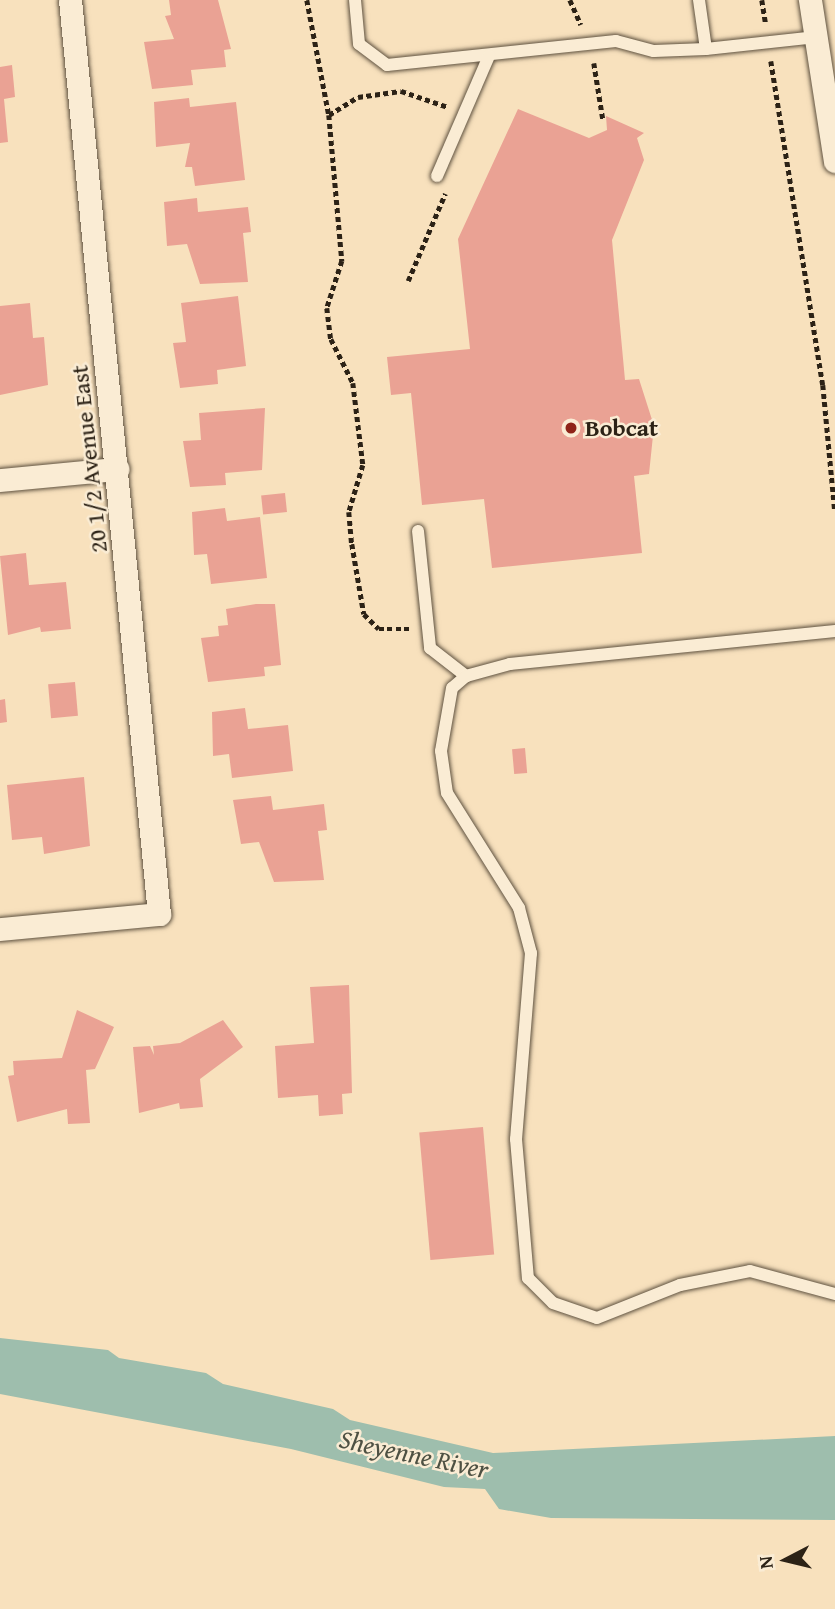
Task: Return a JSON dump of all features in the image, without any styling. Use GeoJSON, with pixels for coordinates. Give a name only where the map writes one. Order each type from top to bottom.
{"type":"FeatureCollection","features":[{"type":"Feature","properties":{"kind":"street","name":"20 1/2 Avenue East"},"geometry":{"type":"LineString","coordinates":[[0,929],[159,914],[70,0]]}},
{"type":"Feature","properties":{"kind":"street"},"geometry":{"type":"LineString","coordinates":[[810,0],[835,161]]}},
{"type":"Feature","properties":{"kind":"street"},"geometry":{"type":"LineString","coordinates":[[0,480],[117,469]]}},
{"type":"Feature","properties":{"kind":"lane"},"geometry":{"type":"LineString","coordinates":[[355,0],[359,44],[387,65],[616,41],[654,51],[706,49],[816,37]]}},
{"type":"Feature","properties":{"kind":"lane"},"geometry":{"type":"LineString","coordinates":[[699,0],[706,49]]}},
{"type":"Feature","properties":{"kind":"lane"},"geometry":{"type":"LineString","coordinates":[[437,176],[489,56]]}},
{"type":"Feature","properties":{"kind":"lane"},"geometry":{"type":"LineString","coordinates":[[418,531],[430,648],[466,676]]}},
{"type":"Feature","properties":{"kind":"lane"},"geometry":{"type":"LineString","coordinates":[[835,631],[510,664],[466,676],[452,688],[442,722],[447,793],[519,908],[531,953],[516,1139],[528,1278],[553,1303],[597,1318],[680,1285],[750,1271],[835,1294]]}},
{"type":"Feature","properties":{"kind":"path"},"geometry":{"type":"LineString","coordinates":[[307,0],[329,115],[342,261],[327,308],[331,339],[353,383],[363,465],[349,519],[364,614],[379,629],[428,628]]}},
{"type":"Feature","properties":{"kind":"path"},"geometry":{"type":"LineString","coordinates":[[762,0],[823,385],[835,511]]}},
{"type":"Feature","properties":{"kind":"path"},"geometry":{"type":"LineString","coordinates":[[329,115],[358,97],[401,91],[427,96],[463,116]]}},
{"type":"Feature","properties":{"kind":"path"},"geometry":{"type":"LineString","coordinates":[[408,281],[450,184]]}},
{"type":"Feature","properties":{"kind":"water","name":"Sheyenne River"},"geometry":{"type":"Polygon","coordinates":[[[0,1338],[108,1350],[119,1358],[206,1373],[223,1384],[333,1409],[350,1420],[493,1453],[835,1436],[835,1520],[551,1518],[499,1509],[485,1489],[444,1487],[291,1449],[0,1394],[0,1338]]]}},
{"type":"Feature","properties":{"kind":"building"},"geometry":{"type":"Polygon","coordinates":[[[169,0],[218,0],[231,49],[224,50],[226,67],[191,70],[193,85],[152,89],[144,42],[174,39],[165,16],[171,15],[169,0]]]}},
{"type":"Feature","properties":{"kind":"building"},"geometry":{"type":"Polygon","coordinates":[[[12,65],[15,97],[4,99],[8,142],[0,143],[0,67],[12,65]]]}},
{"type":"Feature","properties":{"kind":"building"},"geometry":{"type":"Polygon","coordinates":[[[189,98],[190,107],[236,102],[245,180],[195,186],[192,167],[185,167],[190,143],[156,147],[154,102],[189,98]]]}},
{"type":"Feature","properties":{"kind":"building"},"geometry":{"type":"Polygon","coordinates":[[[518,109],[589,138],[607,130],[606,116],[644,133],[637,138],[644,160],[612,240],[625,380],[639,379],[654,426],[649,474],[634,476],[642,553],[492,568],[484,499],[422,505],[411,393],[391,395],[387,357],[470,349],[458,239],[518,109]]]}},
{"type":"Feature","properties":{"kind":"building"},"geometry":{"type":"Polygon","coordinates":[[[197,198],[198,212],[248,207],[251,232],[243,233],[248,282],[200,284],[187,244],[167,246],[164,202],[197,198]]]}},
{"type":"Feature","properties":{"kind":"building"},"geometry":{"type":"Polygon","coordinates":[[[238,296],[246,366],[217,370],[218,384],[180,388],[173,343],[186,342],[181,303],[238,296]]]}},
{"type":"Feature","properties":{"kind":"building"},"geometry":{"type":"Polygon","coordinates":[[[30,303],[33,338],[44,337],[48,385],[0,395],[0,306],[30,303]]]}},
{"type":"Feature","properties":{"kind":"building"},"geometry":{"type":"Polygon","coordinates":[[[265,408],[262,470],[225,473],[226,485],[190,487],[183,441],[201,440],[199,413],[265,408]]]}},
{"type":"Feature","properties":{"kind":"building"},"geometry":{"type":"Polygon","coordinates":[[[285,493],[287,512],[263,514],[261,496],[285,493]]]}},
{"type":"Feature","properties":{"kind":"building"},"geometry":{"type":"Polygon","coordinates":[[[225,508],[227,521],[260,517],[267,578],[211,584],[207,554],[194,555],[192,512],[225,508]]]}},
{"type":"Feature","properties":{"kind":"building"},"geometry":{"type":"Polygon","coordinates":[[[26,553],[29,585],[66,582],[71,629],[41,632],[40,627],[8,635],[0,556],[26,553]]]}},
{"type":"Feature","properties":{"kind":"building"},"geometry":{"type":"Polygon","coordinates":[[[275,604],[281,665],[264,667],[265,676],[208,682],[201,638],[219,636],[218,626],[228,625],[226,609],[275,604]]]}},
{"type":"Feature","properties":{"kind":"building"},"geometry":{"type":"Polygon","coordinates":[[[75,682],[78,716],[51,718],[48,684],[75,682]]]}},
{"type":"Feature","properties":{"kind":"building"},"geometry":{"type":"Polygon","coordinates":[[[5,699],[7,722],[0,723],[0,700],[5,699]]]}},
{"type":"Feature","properties":{"kind":"building"},"geometry":{"type":"Polygon","coordinates":[[[245,708],[248,729],[288,725],[293,771],[232,778],[229,754],[213,756],[212,712],[245,708]]]}},
{"type":"Feature","properties":{"kind":"building"},"geometry":{"type":"Polygon","coordinates":[[[525,748],[527,773],[514,774],[512,749],[525,748]]]}},
{"type":"Feature","properties":{"kind":"building"},"geometry":{"type":"Polygon","coordinates":[[[84,777],[90,846],[44,854],[42,837],[12,840],[7,785],[84,777]]]}},
{"type":"Feature","properties":{"kind":"building"},"geometry":{"type":"Polygon","coordinates":[[[271,796],[273,810],[324,804],[327,830],[318,831],[324,880],[274,882],[259,842],[241,844],[233,800],[271,796]]]}},
{"type":"Feature","properties":{"kind":"building"},"geometry":{"type":"Polygon","coordinates":[[[349,985],[352,1093],[342,1094],[343,1114],[319,1116],[318,1095],[278,1098],[275,1046],[314,1043],[310,987],[349,985]]]}},
{"type":"Feature","properties":{"kind":"building"},"geometry":{"type":"Polygon","coordinates":[[[77,1010],[114,1027],[95,1069],[86,1070],[90,1123],[68,1124],[67,1109],[17,1122],[8,1076],[14,1075],[13,1061],[62,1058],[77,1010]]]}},
{"type":"Feature","properties":{"kind":"building"},"geometry":{"type":"Polygon","coordinates":[[[223,1020],[243,1047],[200,1079],[203,1107],[180,1109],[179,1103],[139,1113],[133,1047],[150,1046],[154,1055],[153,1046],[180,1043],[223,1020]]]}},
{"type":"Feature","properties":{"kind":"building"},"geometry":{"type":"Polygon","coordinates":[[[483,1127],[494,1255],[430,1260],[419,1133],[483,1127]]]}},
{"type":"Feature","properties":{"kind":"place","name":"Bobcat"},"geometry":{"type":"Point","coordinates":[571,428]}}]}
